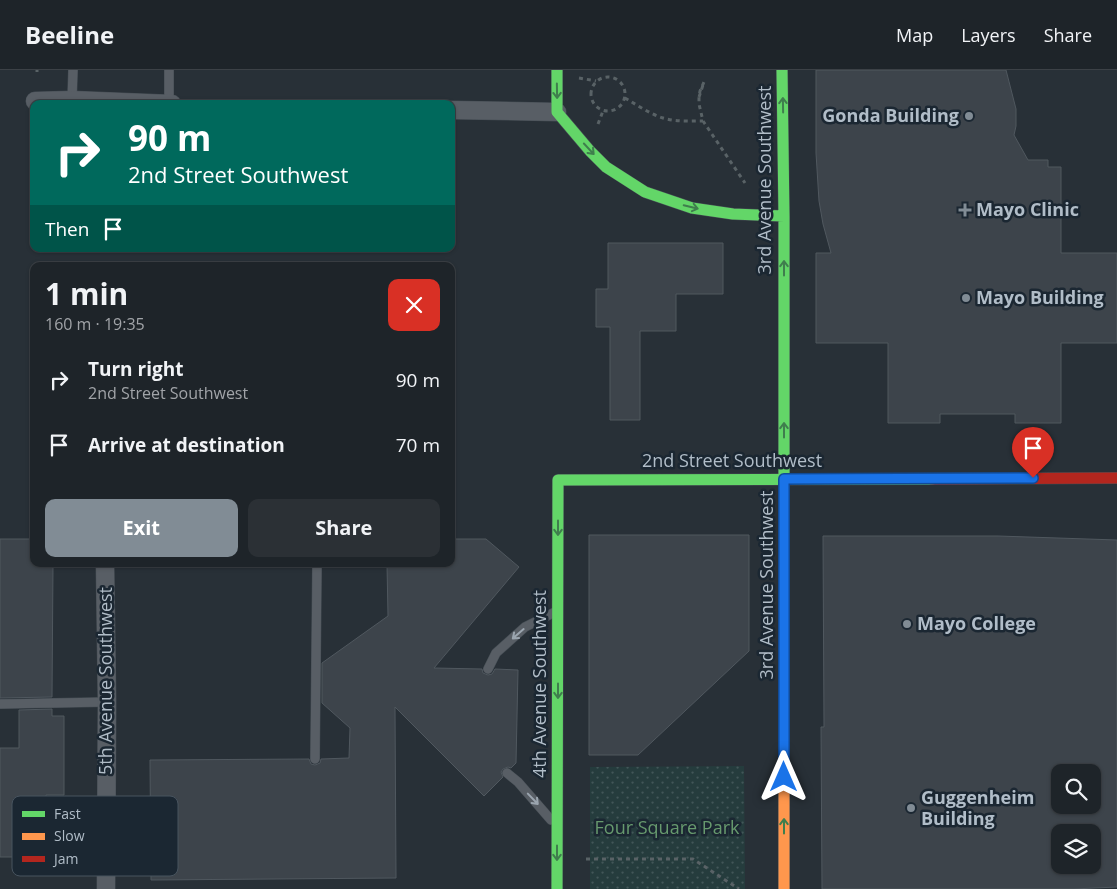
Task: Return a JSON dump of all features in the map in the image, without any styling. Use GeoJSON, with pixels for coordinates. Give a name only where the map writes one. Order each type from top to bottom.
{"type":"FeatureCollection","features":[{"type":"Feature","properties":{"kind":"main road"},"geometry":{"type":"LineString","coordinates":[[557,70],[557,112],[590,151],[606,167],[622,178],[645,192],[684,205],[733,214],[784,216]]}},
{"type":"Feature","properties":{"kind":"main road","name":"3rd Avenue Southwest"},"geometry":{"type":"LineString","coordinates":[[782,70],[784,216],[784,889]]}},
{"type":"Feature","properties":{"kind":"main road","name":"2nd Street Southwest"},"geometry":{"type":"LineString","coordinates":[[558,480],[1117,478]]}},
{"type":"Feature","properties":{"kind":"main road","name":"4th Avenue Southwest"},"geometry":{"type":"LineString","coordinates":[[557,889],[558,480]]}},
{"type":"Feature","properties":{"kind":"street"},"geometry":{"type":"LineString","coordinates":[[455,110],[557,112]]}},
{"type":"Feature","properties":{"kind":"street","name":"5th Avenue Southwest"},"geometry":{"type":"LineString","coordinates":[[105,567],[106,796]]}},
{"type":"Feature","properties":{"kind":"street","name":"5th Avenue Southwest"},"geometry":{"type":"LineString","coordinates":[[106,876],[106,889]]}},
{"type":"Feature","properties":{"kind":"lane"},"geometry":{"type":"LineString","coordinates":[[72,100],[73,70]]}},
{"type":"Feature","properties":{"kind":"lane"},"geometry":{"type":"LineString","coordinates":[[169,70],[170,100]]}},
{"type":"Feature","properties":{"kind":"lane"},"geometry":{"type":"LineString","coordinates":[[315,759],[317,567]]}},
{"type":"Feature","properties":{"kind":"lane"},"geometry":{"type":"LineString","coordinates":[[488,669],[496,652],[526,627],[558,611]]}},
{"type":"Feature","properties":{"kind":"lane"},"geometry":{"type":"LineString","coordinates":[[0,704],[107,702]]}},
{"type":"Feature","properties":{"kind":"lane"},"geometry":{"type":"LineString","coordinates":[[507,773],[518,782],[558,827]]}},
{"type":"Feature","properties":{"kind":"path"},"geometry":{"type":"LineString","coordinates":[[607,76],[620,81],[624,86],[625,98],[619,107],[614,110],[603,111],[593,104],[590,91],[596,81],[607,76]]}},
{"type":"Feature","properties":{"kind":"path"},"geometry":{"type":"LineString","coordinates":[[700,97],[699,104],[702,121],[746,183]]}},
{"type":"Feature","properties":{"kind":"path"},"geometry":{"type":"LineString","coordinates":[[625,98],[665,119],[702,121]]}},
{"type":"Feature","properties":{"kind":"path"},"geometry":{"type":"LineString","coordinates":[[586,859],[693,859],[739,889]]}},
{"type":"Feature","properties":{"kind":"green space","name":"Four Square Park"},"geometry":{"type":"Polygon","coordinates":[[[744,766],[745,889],[590,889],[590,767],[744,766]]]}},
{"type":"Feature","properties":{"kind":"building","name":"Mayo Clinic"},"geometry":{"type":"Polygon","coordinates":[[[816,70],[1006,70],[1016,109],[1014,135],[1028,160],[1048,160],[1048,167],[1061,167],[1061,253],[1117,253],[1117,343],[1061,343],[1061,423],[1015,423],[1015,414],[940,414],[940,423],[888,423],[888,343],[816,343],[816,253],[831,253],[819,201],[816,153],[816,70]]]}},
{"type":"Feature","properties":{"kind":"building"},"geometry":{"type":"Polygon","coordinates":[[[608,243],[723,243],[723,294],[676,294],[676,331],[640,331],[640,420],[610,420],[610,327],[596,327],[596,289],[608,289],[608,243]]]}},
{"type":"Feature","properties":{"kind":"building"},"geometry":{"type":"Polygon","coordinates":[[[589,535],[749,535],[749,651],[638,755],[589,755],[589,535]]]}},
{"type":"Feature","properties":{"kind":"building","name":"Mayo College"},"geometry":{"type":"Polygon","coordinates":[[[823,536],[998,536],[1117,540],[1117,887],[1073,889],[822,889],[821,727],[824,727],[823,536]]]}},
{"type":"Feature","properties":{"kind":"building"},"geometry":{"type":"Polygon","coordinates":[[[0,539],[30,539],[30,567],[53,567],[52,697],[0,698],[0,539]]]}},
{"type":"Feature","properties":{"kind":"building"},"geometry":{"type":"Polygon","coordinates":[[[455,539],[486,539],[519,567],[434,668],[482,669],[483,673],[488,675],[492,674],[495,669],[518,670],[516,763],[511,768],[503,769],[501,772],[503,777],[484,796],[395,707],[396,878],[151,880],[151,876],[178,876],[178,796],[150,796],[150,760],[309,759],[311,764],[315,765],[320,763],[321,759],[349,758],[350,728],[322,703],[322,663],[388,616],[387,567],[455,567],[455,539]]]}},
{"type":"Feature","properties":{"kind":"building"},"geometry":{"type":"Polygon","coordinates":[[[52,709],[52,716],[64,716],[64,795],[12,796],[12,857],[0,857],[0,748],[19,748],[19,710],[52,709]]]}},
{"type":"Feature","properties":{"kind":"traffic: fast"},"geometry":{"type":"LineString","coordinates":[[557,70],[557,112],[606,167],[645,192],[692,208],[733,214],[784,216]]}},
{"type":"Feature","properties":{"kind":"traffic: fast"},"geometry":{"type":"LineString","coordinates":[[782,70],[784,216],[784,743]]}},
{"type":"Feature","properties":{"kind":"traffic: fast"},"geometry":{"type":"LineString","coordinates":[[558,480],[932,479]]}},
{"type":"Feature","properties":{"kind":"traffic: fast"},"geometry":{"type":"LineString","coordinates":[[557,889],[558,480]]}},
{"type":"Feature","properties":{"kind":"traffic: slow"},"geometry":{"type":"LineString","coordinates":[[784,743],[784,889]]}},
{"type":"Feature","properties":{"kind":"traffic: jam"},"geometry":{"type":"LineString","coordinates":[[932,479],[1117,478]]}},
{"type":"Feature","properties":{"kind":"place","name":"Gonda Building"},"geometry":{"type":"Point","coordinates":[969,116]}},
{"type":"Feature","properties":{"kind":"place","name":"Mayo Clinic"},"geometry":{"type":"Point","coordinates":[965,210]}},
{"type":"Feature","properties":{"kind":"place","name":"Mayo Building"},"geometry":{"type":"Point","coordinates":[966,298]}},
{"type":"Feature","properties":{"kind":"place","name":"Mayo College"},"geometry":{"type":"Point","coordinates":[907,624]}},
{"type":"Feature","properties":{"kind":"place","name":"Guggenheim Building"},"geometry":{"type":"Point","coordinates":[911,808]}},
{"type":"Feature","properties":{"kind":"route"},"geometry":{"type":"LineString","coordinates":[[784,777],[784,479],[1033,478]]}}]}
